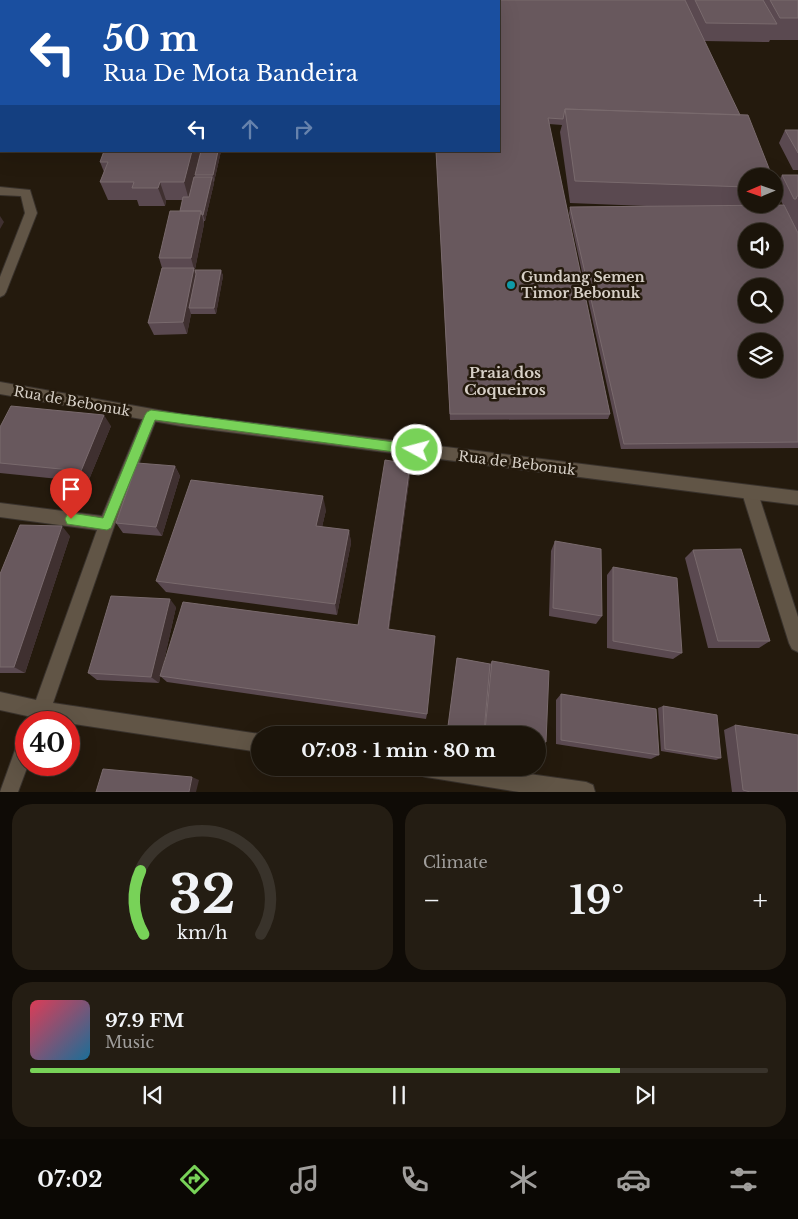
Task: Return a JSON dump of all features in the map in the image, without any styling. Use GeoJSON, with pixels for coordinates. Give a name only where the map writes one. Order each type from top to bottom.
{"type":"FeatureCollection","features":[{"type":"Feature","properties":{"kind":"street"},"geometry":{"type":"LineString","coordinates":[[0,190],[26,193],[31,214],[0,292]]}},
{"type":"Feature","properties":{"kind":"street","name":"Rua de Bebonuk"},"geometry":{"type":"LineString","coordinates":[[0,388],[151,415],[798,498]]}},
{"type":"Feature","properties":{"kind":"street"},"geometry":{"type":"LineString","coordinates":[[41,711],[107,524],[151,415]]}},
{"type":"Feature","properties":{"kind":"street"},"geometry":{"type":"LineString","coordinates":[[750,493],[798,643]]}},
{"type":"Feature","properties":{"kind":"street"},"geometry":{"type":"LineString","coordinates":[[0,510],[107,524]]}},
{"type":"Feature","properties":{"kind":"street"},"geometry":{"type":"LineString","coordinates":[[0,701],[26,711]]}},
{"type":"Feature","properties":{"kind":"street"},"geometry":{"type":"LineString","coordinates":[[80,721],[251,742]]}},
{"type":"Feature","properties":{"kind":"street"},"geometry":{"type":"LineString","coordinates":[[8,792],[15,774]]}},
{"type":"Feature","properties":{"kind":"street"},"geometry":{"type":"LineString","coordinates":[[479,776],[586,792]]}},
{"type":"Feature","properties":{"kind":"building","name":"Gundang Semen Timor Bebonuk"},"geometry":{"type":"Polygon","coordinates":[[[500,0],[685,0],[740,115],[565,109],[563,119],[548,118],[610,414],[450,414],[436,152],[500,152],[500,0]]]}},
{"type":"Feature","properties":{"kind":"building"},"geometry":{"type":"Polygon","coordinates":[[[695,0],[763,0],[777,24],[706,23],[695,0]]]}},
{"type":"Feature","properties":{"kind":"building"},"geometry":{"type":"Polygon","coordinates":[[[770,0],[798,0],[798,18],[780,18],[770,0]]]}},
{"type":"Feature","properties":{"kind":"building"},"geometry":{"type":"Polygon","coordinates":[[[565,109],[748,115],[769,168],[738,168],[738,187],[575,181],[565,109]]]}},
{"type":"Feature","properties":{"kind":"building"},"geometry":{"type":"Polygon","coordinates":[[[785,130],[798,130],[798,153],[785,130]]]}},
{"type":"Feature","properties":{"kind":"building"},"geometry":{"type":"Polygon","coordinates":[[[104,152],[192,152],[184,182],[160,182],[158,188],[132,188],[134,182],[100,182],[108,162],[100,162],[104,152]]]}},
{"type":"Feature","properties":{"kind":"building"},"geometry":{"type":"Polygon","coordinates":[[[201,152],[218,152],[213,175],[195,175],[201,152]]]}},
{"type":"Feature","properties":{"kind":"building"},"geometry":{"type":"Polygon","coordinates":[[[783,175],[798,175],[798,196],[794,199],[783,175]]]}},
{"type":"Feature","properties":{"kind":"building"},"geometry":{"type":"Polygon","coordinates":[[[194,177],[212,177],[203,215],[201,211],[180,211],[183,197],[189,197],[194,177]]]}},
{"type":"Feature","properties":{"kind":"building","name":"Gundang Semen Timor Bebonuk"},"geometry":{"type":"Polygon","coordinates":[[[738,205],[738,213],[783,213],[784,205],[798,233],[798,442],[624,444],[570,207],[738,205]]]}},
{"type":"Feature","properties":{"kind":"building"},"geometry":{"type":"Polygon","coordinates":[[[170,211],[201,211],[191,258],[159,258],[170,211]]]}},
{"type":"Feature","properties":{"kind":"building"},"geometry":{"type":"Polygon","coordinates":[[[162,268],[194,268],[183,322],[148,323],[162,268]]]}},
{"type":"Feature","properties":{"kind":"building"},"geometry":{"type":"Polygon","coordinates":[[[195,270],[221,270],[214,308],[189,308],[196,274],[195,270]]]}},
{"type":"Feature","properties":{"kind":"building"},"geometry":{"type":"Polygon","coordinates":[[[11,406],[104,415],[81,471],[0,463],[0,427],[11,406]]]}},
{"type":"Feature","properties":{"kind":"building"},"geometry":{"type":"Polygon","coordinates":[[[385,460],[410,464],[388,629],[435,636],[427,714],[160,676],[183,602],[358,625],[385,460]]]}},
{"type":"Feature","properties":{"kind":"building"},"geometry":{"type":"Polygon","coordinates":[[[137,463],[175,466],[156,527],[116,523],[137,463]]]}},
{"type":"Feature","properties":{"kind":"building"},"geometry":{"type":"Polygon","coordinates":[[[191,480],[323,496],[316,526],[349,530],[335,604],[156,581],[191,480]]]}},
{"type":"Feature","properties":{"kind":"building"},"geometry":{"type":"Polygon","coordinates":[[[20,525],[62,526],[14,667],[0,667],[0,574],[20,525]]]}},
{"type":"Feature","properties":{"kind":"building"},"geometry":{"type":"Polygon","coordinates":[[[555,541],[601,549],[602,616],[553,608],[555,541]]]}},
{"type":"Feature","properties":{"kind":"building"},"geometry":{"type":"Polygon","coordinates":[[[741,549],[770,641],[718,641],[693,550],[741,549]]]}},
{"type":"Feature","properties":{"kind":"building"},"geometry":{"type":"Polygon","coordinates":[[[613,567],[677,578],[682,653],[613,641],[613,567]]]}},
{"type":"Feature","properties":{"kind":"building"},"geometry":{"type":"Polygon","coordinates":[[[111,596],[170,599],[151,677],[88,673],[111,596]]]}},
{"type":"Feature","properties":{"kind":"building"},"geometry":{"type":"Polygon","coordinates":[[[457,658],[490,664],[485,726],[448,726],[457,658]]]}},
{"type":"Feature","properties":{"kind":"building"},"geometry":{"type":"Polygon","coordinates":[[[492,661],[549,671],[546,742],[546,726],[485,726],[492,661]]]}},
{"type":"Feature","properties":{"kind":"building"},"geometry":{"type":"Polygon","coordinates":[[[561,694],[656,709],[659,755],[561,740],[561,694]]]}},
{"type":"Feature","properties":{"kind":"building"},"geometry":{"type":"Polygon","coordinates":[[[663,706],[717,715],[721,758],[665,749],[663,706]]]}},
{"type":"Feature","properties":{"kind":"building"},"geometry":{"type":"Polygon","coordinates":[[[735,725],[798,735],[798,792],[750,792],[743,790],[735,725]]]}},
{"type":"Feature","properties":{"kind":"building"},"geometry":{"type":"Polygon","coordinates":[[[103,769],[192,777],[189,792],[96,792],[103,769]]]}},
{"type":"Feature","properties":{"kind":"place","name":"Gundang Semen Timor Bebonuk"},"geometry":{"type":"Point","coordinates":[511,285]}},
{"type":"Feature","properties":{"kind":"district","name":"Praia dos Coqueiros"},"geometry":{"type":"Point","coordinates":[505,382]}},
{"type":"Feature","properties":{"kind":"route"},"geometry":{"type":"LineString","coordinates":[[71,519],[107,524],[151,415],[417,450]]}}]}
